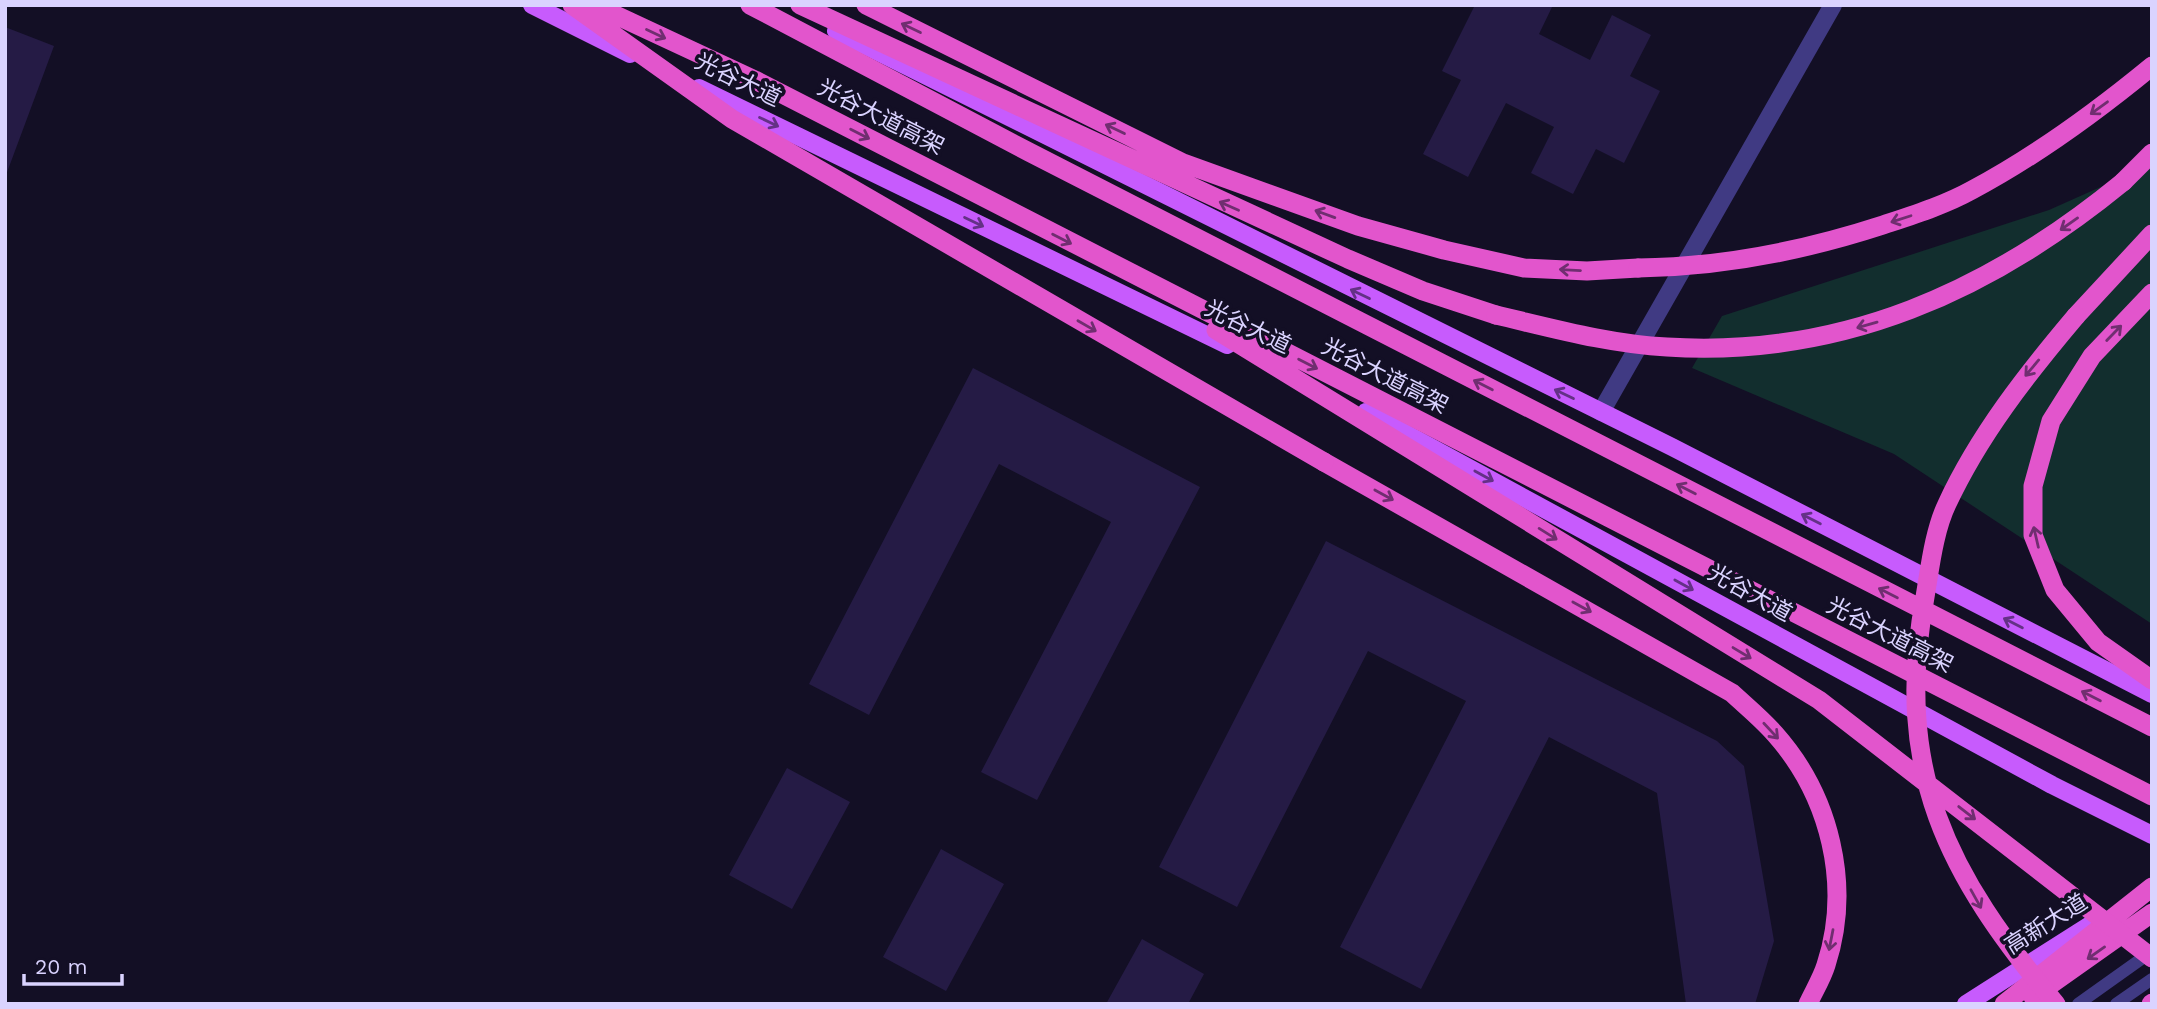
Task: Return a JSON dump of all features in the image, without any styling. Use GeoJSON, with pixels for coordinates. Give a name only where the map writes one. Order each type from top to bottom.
{"type":"FeatureCollection","features":[{"type":"Feature","properties":{"kind":"highway"},"geometry":{"type":"LineString","coordinates":[[572,5],[732,119],[1265,428],[1732,693],[1775,733],[1801,768],[1819,802],[1834,852],[1837,909],[1826,965],[1808,1004]]}},
{"type":"Feature","properties":{"kind":"highway","name":"光谷大道高架"},"geometry":{"type":"LineString","coordinates":[[594,5],[755,80],[2152,796]]}},
{"type":"Feature","properties":{"kind":"highway","name":"光谷大道高架"},"geometry":{"type":"LineString","coordinates":[[750,5],[1029,152],[2152,727]]}},
{"type":"Feature","properties":{"kind":"highway"},"geometry":{"type":"LineString","coordinates":[[800,5],[1180,184],[1423,291],[1496,315],[1597,339],[1668,347],[1757,346],[1812,339],[1925,306],[2028,252],[2077,219],[2152,153]]}},
{"type":"Feature","properties":{"kind":"highway"},"geometry":{"type":"LineString","coordinates":[[866,5],[1183,163],[1358,226],[1444,250],[1524,268],[1587,271],[1690,268],[1744,260],[1806,248],[1920,212],[1971,191],[2020,161],[2069,130],[2152,66]]}},
{"type":"Feature","properties":{"kind":"highway"},"geometry":{"type":"LineString","coordinates":[[2056,1004],[2011,950],[1981,907],[1950,850],[1929,796],[1915,723],[1918,633],[1945,506],[1986,436],[2025,376],[2152,234]]}},
{"type":"Feature","properties":{"kind":"highway"},"geometry":{"type":"LineString","coordinates":[[1093,255],[1819,700],[2152,958]]}},
{"type":"Feature","properties":{"kind":"highway"},"geometry":{"type":"LineString","coordinates":[[2152,293],[2092,356],[2051,421],[2033,486],[2033,535],[2055,590],[2098,642],[2152,680]]}},
{"type":"Feature","properties":{"kind":"highway"},"geometry":{"type":"LineString","coordinates":[[2004,1004],[2152,886]]}},
{"type":"Feature","properties":{"kind":"highway"},"geometry":{"type":"LineString","coordinates":[[2024,1004],[2152,913]]}},
{"type":"Feature","properties":{"kind":"main road","name":"光谷大道"},"geometry":{"type":"LineString","coordinates":[[532,5],[1362,410],[2040,778],[2152,835]]}},
{"type":"Feature","properties":{"kind":"main road"},"geometry":{"type":"LineString","coordinates":[[786,5],[1601,412],[2152,694]]}},
{"type":"Feature","properties":{"kind":"main road","name":"高新大道"},"geometry":{"type":"LineString","coordinates":[[1966,1004],[2152,886]]}},
{"type":"Feature","properties":{"kind":"street"},"geometry":{"type":"LineString","coordinates":[[1601,412],[1833,5]]}},
{"type":"Feature","properties":{"kind":"lane"},"geometry":{"type":"LineString","coordinates":[[2078,1004],[2152,952]]}},
{"type":"Feature","properties":{"kind":"lane"},"geometry":{"type":"LineString","coordinates":[[2116,1004],[2152,979]]}},
{"type":"Feature","properties":{"kind":"green space"},"geometry":{"type":"Polygon","coordinates":[[[2152,164],[2152,624],[1894,454],[1692,368],[1722,316],[2049,210],[2152,164]]]}},
{"type":"Feature","properties":{"kind":"building"},"geometry":{"type":"Polygon","coordinates":[[[1475,5],[1553,5],[1539,34],[1590,60],[1612,15],[1651,35],[1630,76],[1660,91],[1624,163],[1596,149],[1573,194],[1531,173],[1554,127],[1506,103],[1468,177],[1423,154],[1461,80],[1442,71],[1475,5]]]}},
{"type":"Feature","properties":{"kind":"building"},"geometry":{"type":"Polygon","coordinates":[[[5,27],[54,46],[6,175],[5,175],[5,27]]]}},
{"type":"Feature","properties":{"kind":"building"},"geometry":{"type":"Polygon","coordinates":[[[973,368],[1200,487],[1037,800],[981,772],[1111,522],[999,464],[869,715],[809,684],[973,368]]]}},
{"type":"Feature","properties":{"kind":"building"},"geometry":{"type":"Polygon","coordinates":[[[1326,541],[1717,741],[1744,766],[1774,941],[1755,1004],[1686,1004],[1657,793],[1549,737],[1421,989],[1340,947],[1466,701],[1368,651],[1237,907],[1159,867],[1326,541]]]}},
{"type":"Feature","properties":{"kind":"building"},"geometry":{"type":"Polygon","coordinates":[[[787,768],[850,802],[792,909],[729,875],[787,768]]]}},
{"type":"Feature","properties":{"kind":"building"},"geometry":{"type":"Polygon","coordinates":[[[941,849],[1004,884],[946,991],[883,957],[941,849]]]}},
{"type":"Feature","properties":{"kind":"building"},"geometry":{"type":"Polygon","coordinates":[[[1142,939],[1204,974],[1188,1004],[1106,1004],[1142,939]]]}}]}
